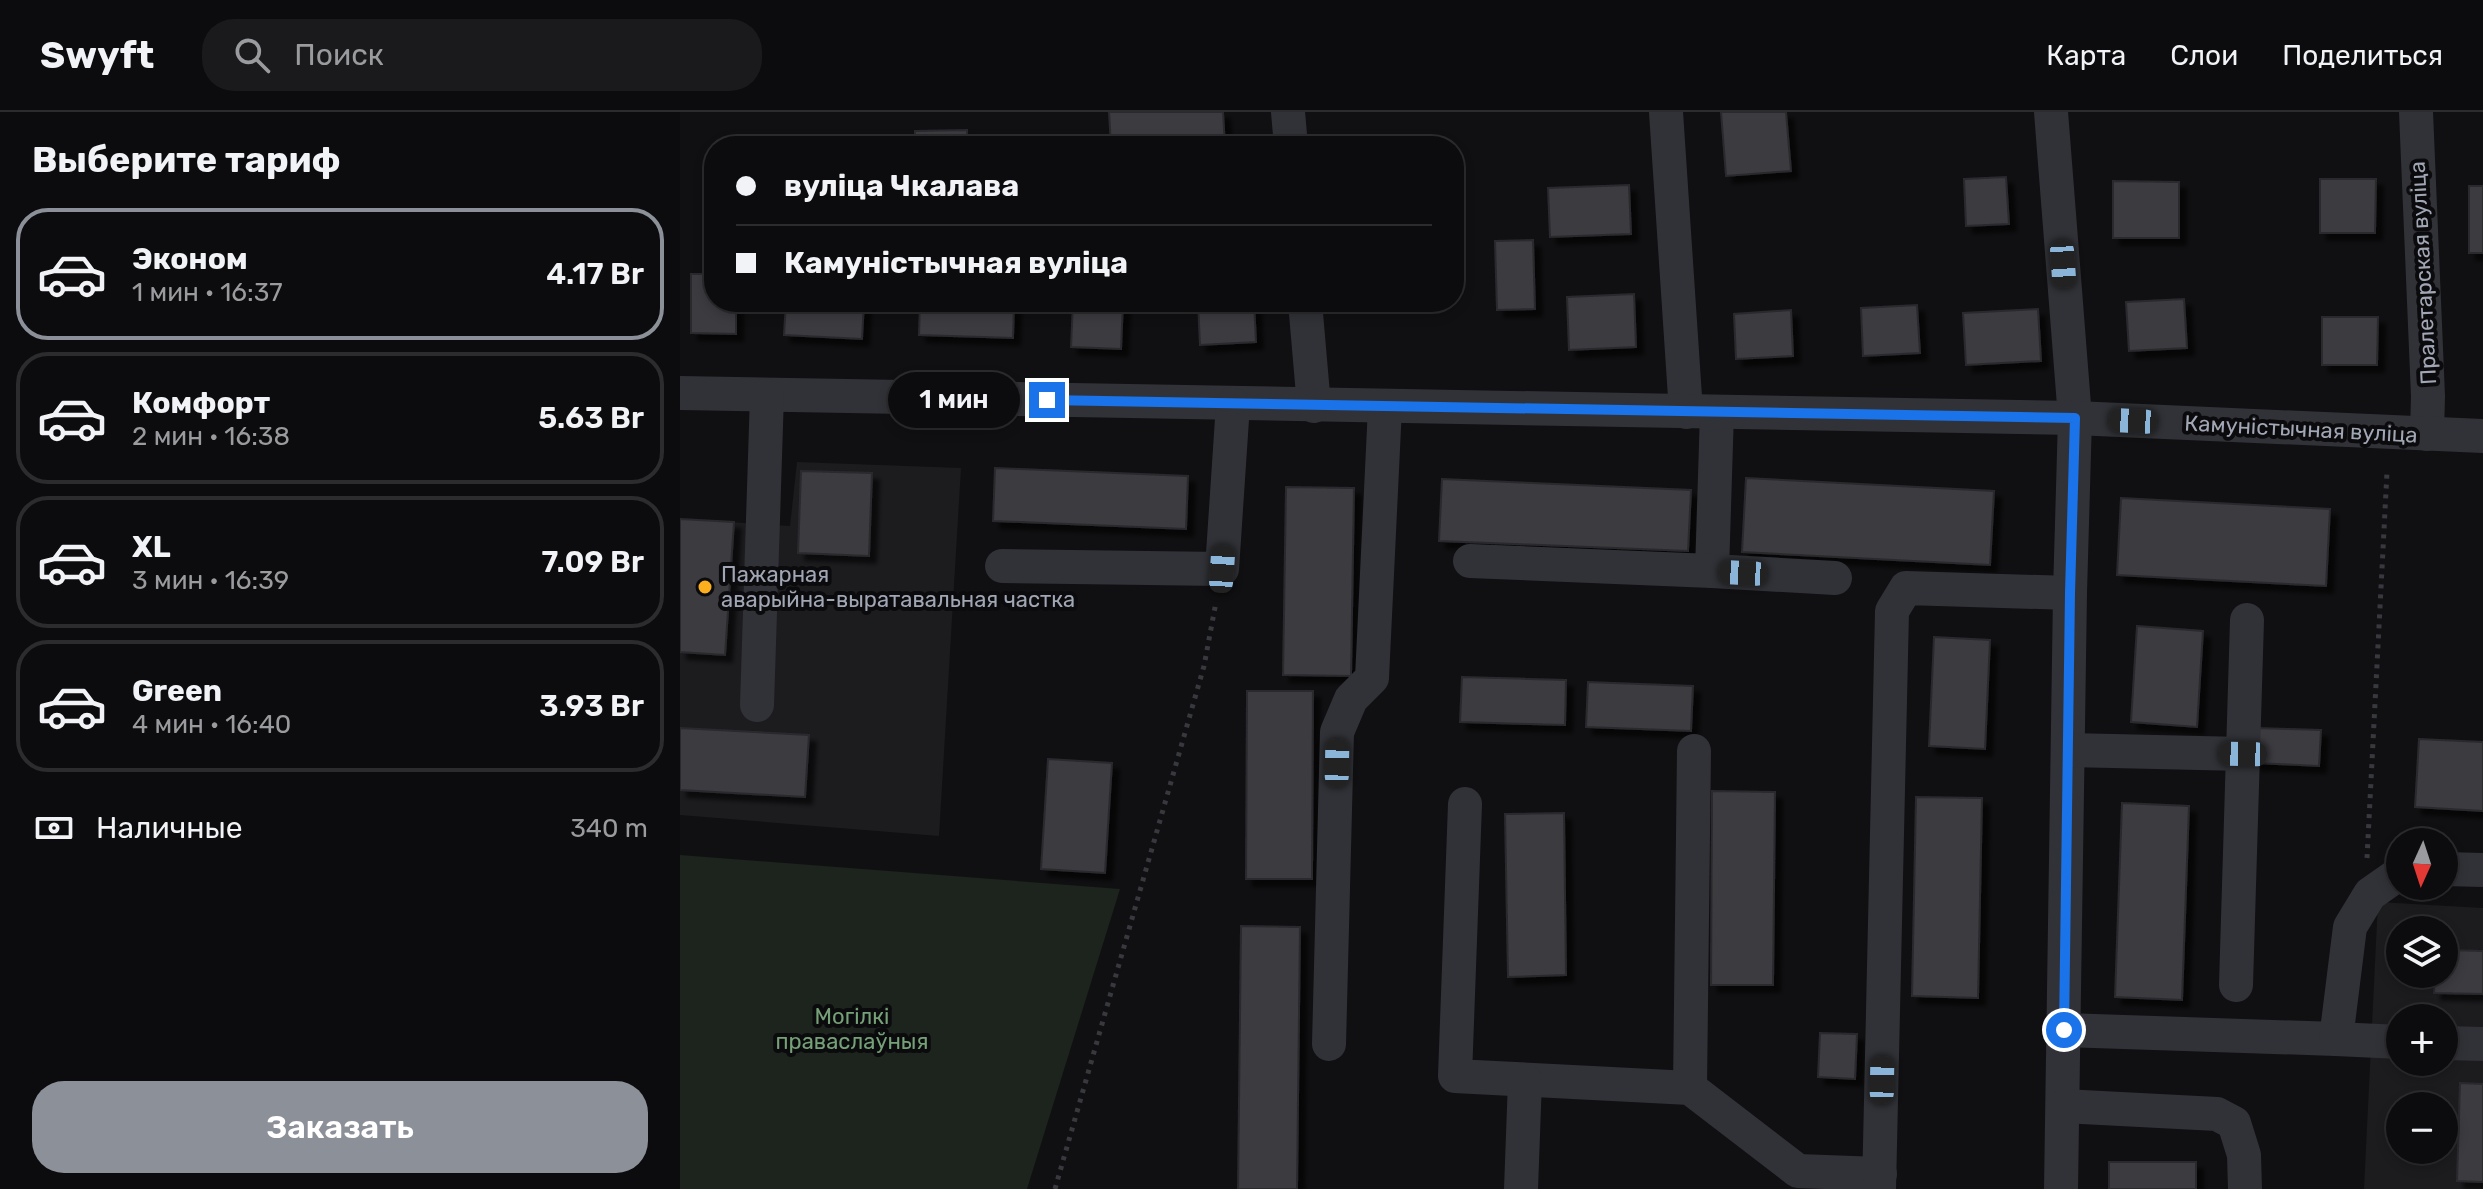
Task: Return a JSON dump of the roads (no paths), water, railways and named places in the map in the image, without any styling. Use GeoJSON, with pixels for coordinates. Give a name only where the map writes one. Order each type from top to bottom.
{"type":"FeatureCollection","features":[{"type":"Feature","properties":{"kind":"street"},"geometry":{"type":"LineString","coordinates":[[1288,112],[1290,136]]}},
{"type":"Feature","properties":{"kind":"street"},"geometry":{"type":"LineString","coordinates":[[1666,112],[1701,412],[1712,571]]}},
{"type":"Feature","properties":{"kind":"street"},"geometry":{"type":"LineString","coordinates":[[2051,112],[2075,418],[2061,1189]]}},
{"type":"Feature","properties":{"kind":"street","name":"Пралетарская вуліца"},"geometry":{"type":"LineString","coordinates":[[2416,112],[2427,434]]}},
{"type":"Feature","properties":{"kind":"street"},"geometry":{"type":"LineString","coordinates":[[1306,312],[1314,406]]}},
{"type":"Feature","properties":{"kind":"street","name":"Камуністычная вуліца"},"geometry":{"type":"LineString","coordinates":[[680,393],[2075,418],[2483,436]]}},
{"type":"Feature","properties":{"kind":"street"},"geometry":{"type":"LineString","coordinates":[[757,705],[767,395]]}},
{"type":"Feature","properties":{"kind":"street"},"geometry":{"type":"LineString","coordinates":[[1002,566],[1222,569],[1233,404]]}},
{"type":"Feature","properties":{"kind":"street"},"geometry":{"type":"LineString","coordinates":[[1329,1044],[1337,732],[1351,699],[1372,678],[1385,407]]}},
{"type":"Feature","properties":{"kind":"street"},"geometry":{"type":"LineString","coordinates":[[1470,561],[1835,578]]}},
{"type":"Feature","properties":{"kind":"street"},"geometry":{"type":"LineString","coordinates":[[1465,804],[1455,1076],[1690,1088],[1797,1180],[1879,1182],[1892,611],[1906,588],[2070,593]]}},
{"type":"Feature","properties":{"kind":"street"},"geometry":{"type":"LineString","coordinates":[[2236,985],[2247,620]]}},
{"type":"Feature","properties":{"kind":"street"},"geometry":{"type":"LineString","coordinates":[[2069,750],[2243,754]]}},
{"type":"Feature","properties":{"kind":"street"},"geometry":{"type":"LineString","coordinates":[[1690,1088],[1694,751]]}},
{"type":"Feature","properties":{"kind":"street"},"geometry":{"type":"LineString","coordinates":[[2458,869],[2483,870]]}},
{"type":"Feature","properties":{"kind":"street"},"geometry":{"type":"LineString","coordinates":[[2336,1039],[2350,927],[2370,894],[2386,883]]}},
{"type":"Feature","properties":{"kind":"street"},"geometry":{"type":"LineString","coordinates":[[2064,1030],[2386,1041]]}},
{"type":"Feature","properties":{"kind":"street"},"geometry":{"type":"LineString","coordinates":[[2458,1043],[2483,1044]]}},
{"type":"Feature","properties":{"kind":"street"},"geometry":{"type":"LineString","coordinates":[[1521,1189],[1525,1080]]}},
{"type":"Feature","properties":{"kind":"street"},"geometry":{"type":"LineString","coordinates":[[2063,1106],[2217,1114],[2234,1123],[2244,1155],[2245,1189]]}},
{"type":"Feature","properties":{"kind":"place","name":"Пажарная аварыйна-выратавальная частка"},"geometry":{"type":"Point","coordinates":[705,587]}},
{"type":"Feature","properties":{"kind":"park label","name":"Могілкі праваслаўныя"},"geometry":{"type":"Point","coordinates":[852,1028]}}]}
